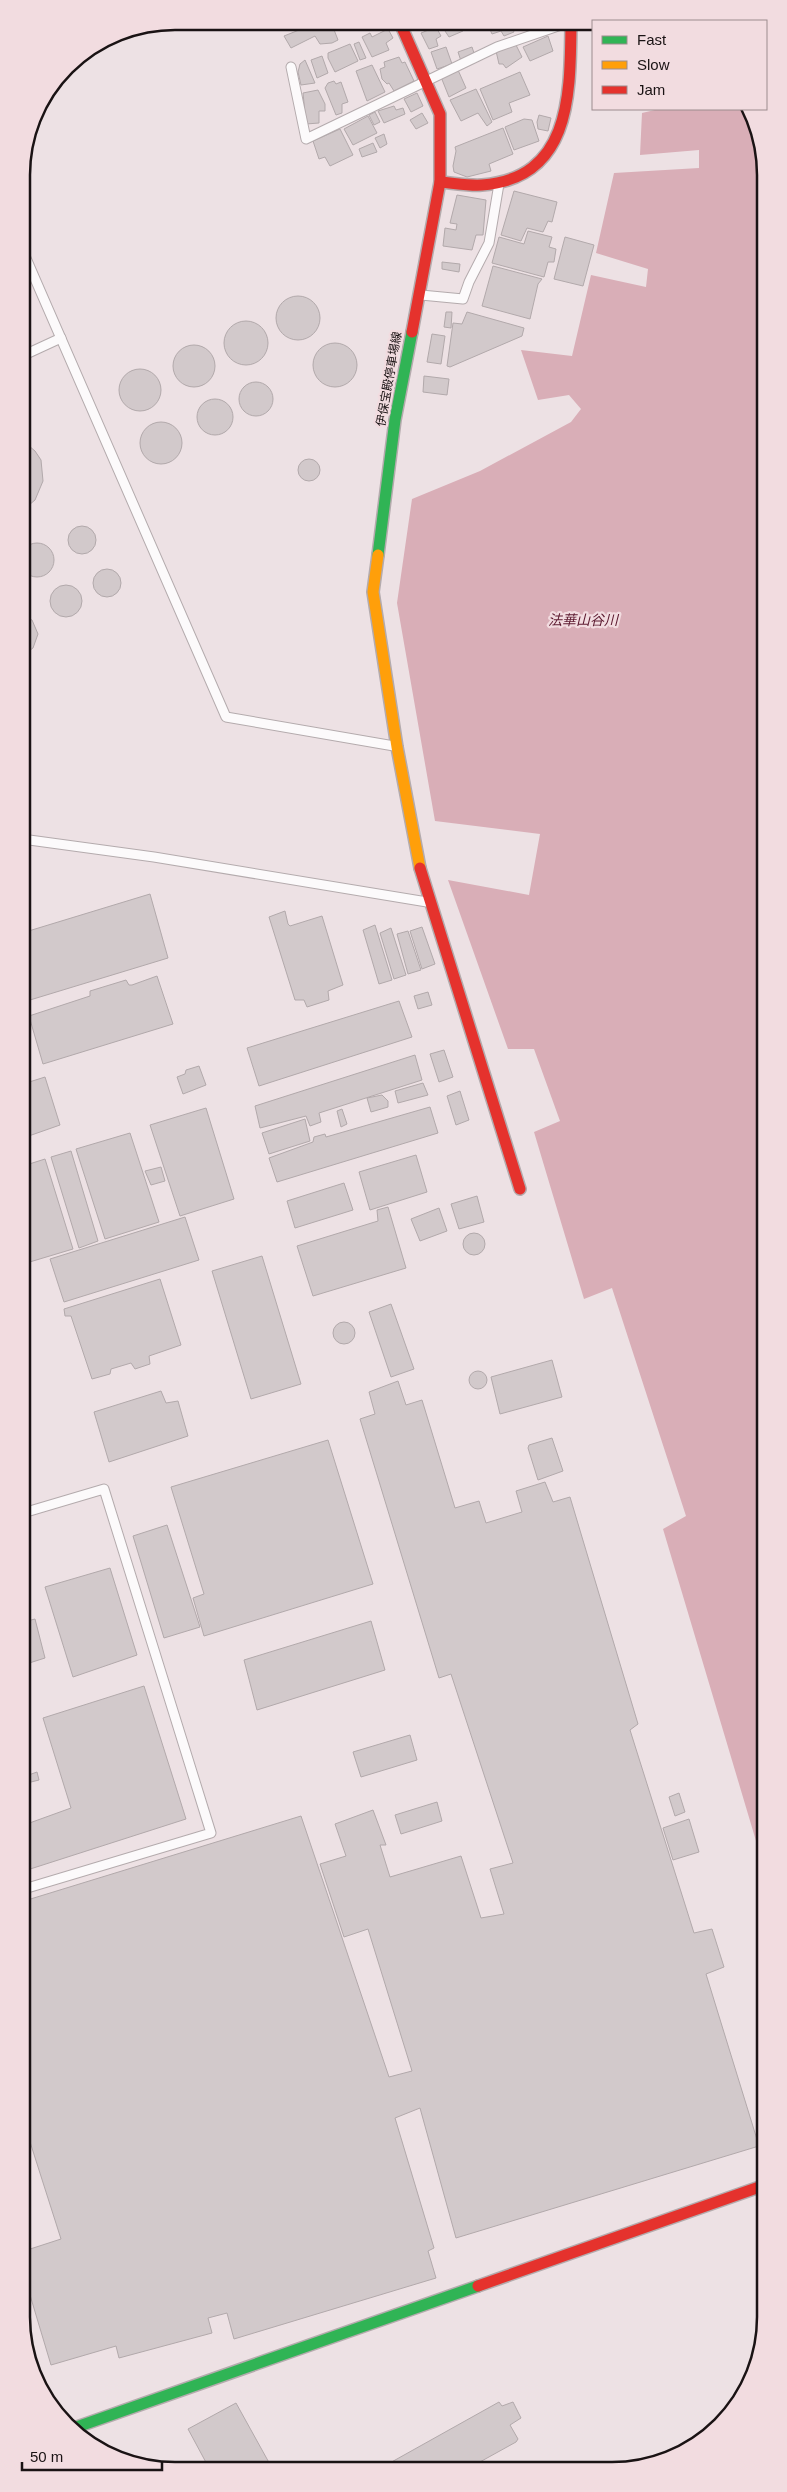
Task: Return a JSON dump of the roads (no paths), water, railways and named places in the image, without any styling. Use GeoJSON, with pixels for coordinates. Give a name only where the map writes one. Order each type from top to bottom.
{"type":"FeatureCollection","features":[{"type":"Feature","properties":{"kind":"street","name":"伊保宝殿停車場線"},"geometry":{"type":"LineString","coordinates":[[403,30],[440,114],[440,182],[391,444],[373,592],[397,747],[421,873],[520,1188]]}},
{"type":"Feature","properties":{"kind":"street"},"geometry":{"type":"LineString","coordinates":[[440,182],[488,185],[524,174],[547,155],[565,122],[570,90],[571,30]]}},
{"type":"Feature","properties":{"kind":"street"},"geometry":{"type":"LineString","coordinates":[[80,2426],[757,2188]]}},
{"type":"Feature","properties":{"kind":"lane"},"geometry":{"type":"LineString","coordinates":[[291,68],[306,139],[497,47],[547,30]]}},
{"type":"Feature","properties":{"kind":"lane"},"geometry":{"type":"LineString","coordinates":[[419,295],[463,299],[469,282],[489,243],[499,182]]}},
{"type":"Feature","properties":{"kind":"lane"},"geometry":{"type":"LineString","coordinates":[[30,267],[226,717],[397,747]]}},
{"type":"Feature","properties":{"kind":"lane"},"geometry":{"type":"LineString","coordinates":[[30,352],[61,338]]}},
{"type":"Feature","properties":{"kind":"lane"},"geometry":{"type":"LineString","coordinates":[[30,841],[154,857],[431,902]]}},
{"type":"Feature","properties":{"kind":"lane"},"geometry":{"type":"LineString","coordinates":[[30,1511],[104,1489],[211,1833],[30,1887]]}},
{"type":"Feature","properties":{"kind":"water","name":"法華山谷川"},"geometry":{"type":"Polygon","coordinates":[[[655,110],[741,110],[749,129],[757,166],[757,1844],[663,1529],[686,1516],[612,1288],[584,1299],[534,1132],[560,1121],[534,1049],[508,1049],[448,880],[529,895],[540,834],[435,821],[397,603],[412,499],[480,471],[571,422],[581,409],[569,395],[538,400],[521,350],[572,356],[591,275],[646,287],[648,269],[596,253],[614,173],[699,168],[699,150],[640,155],[642,113],[655,110]]]}}]}
